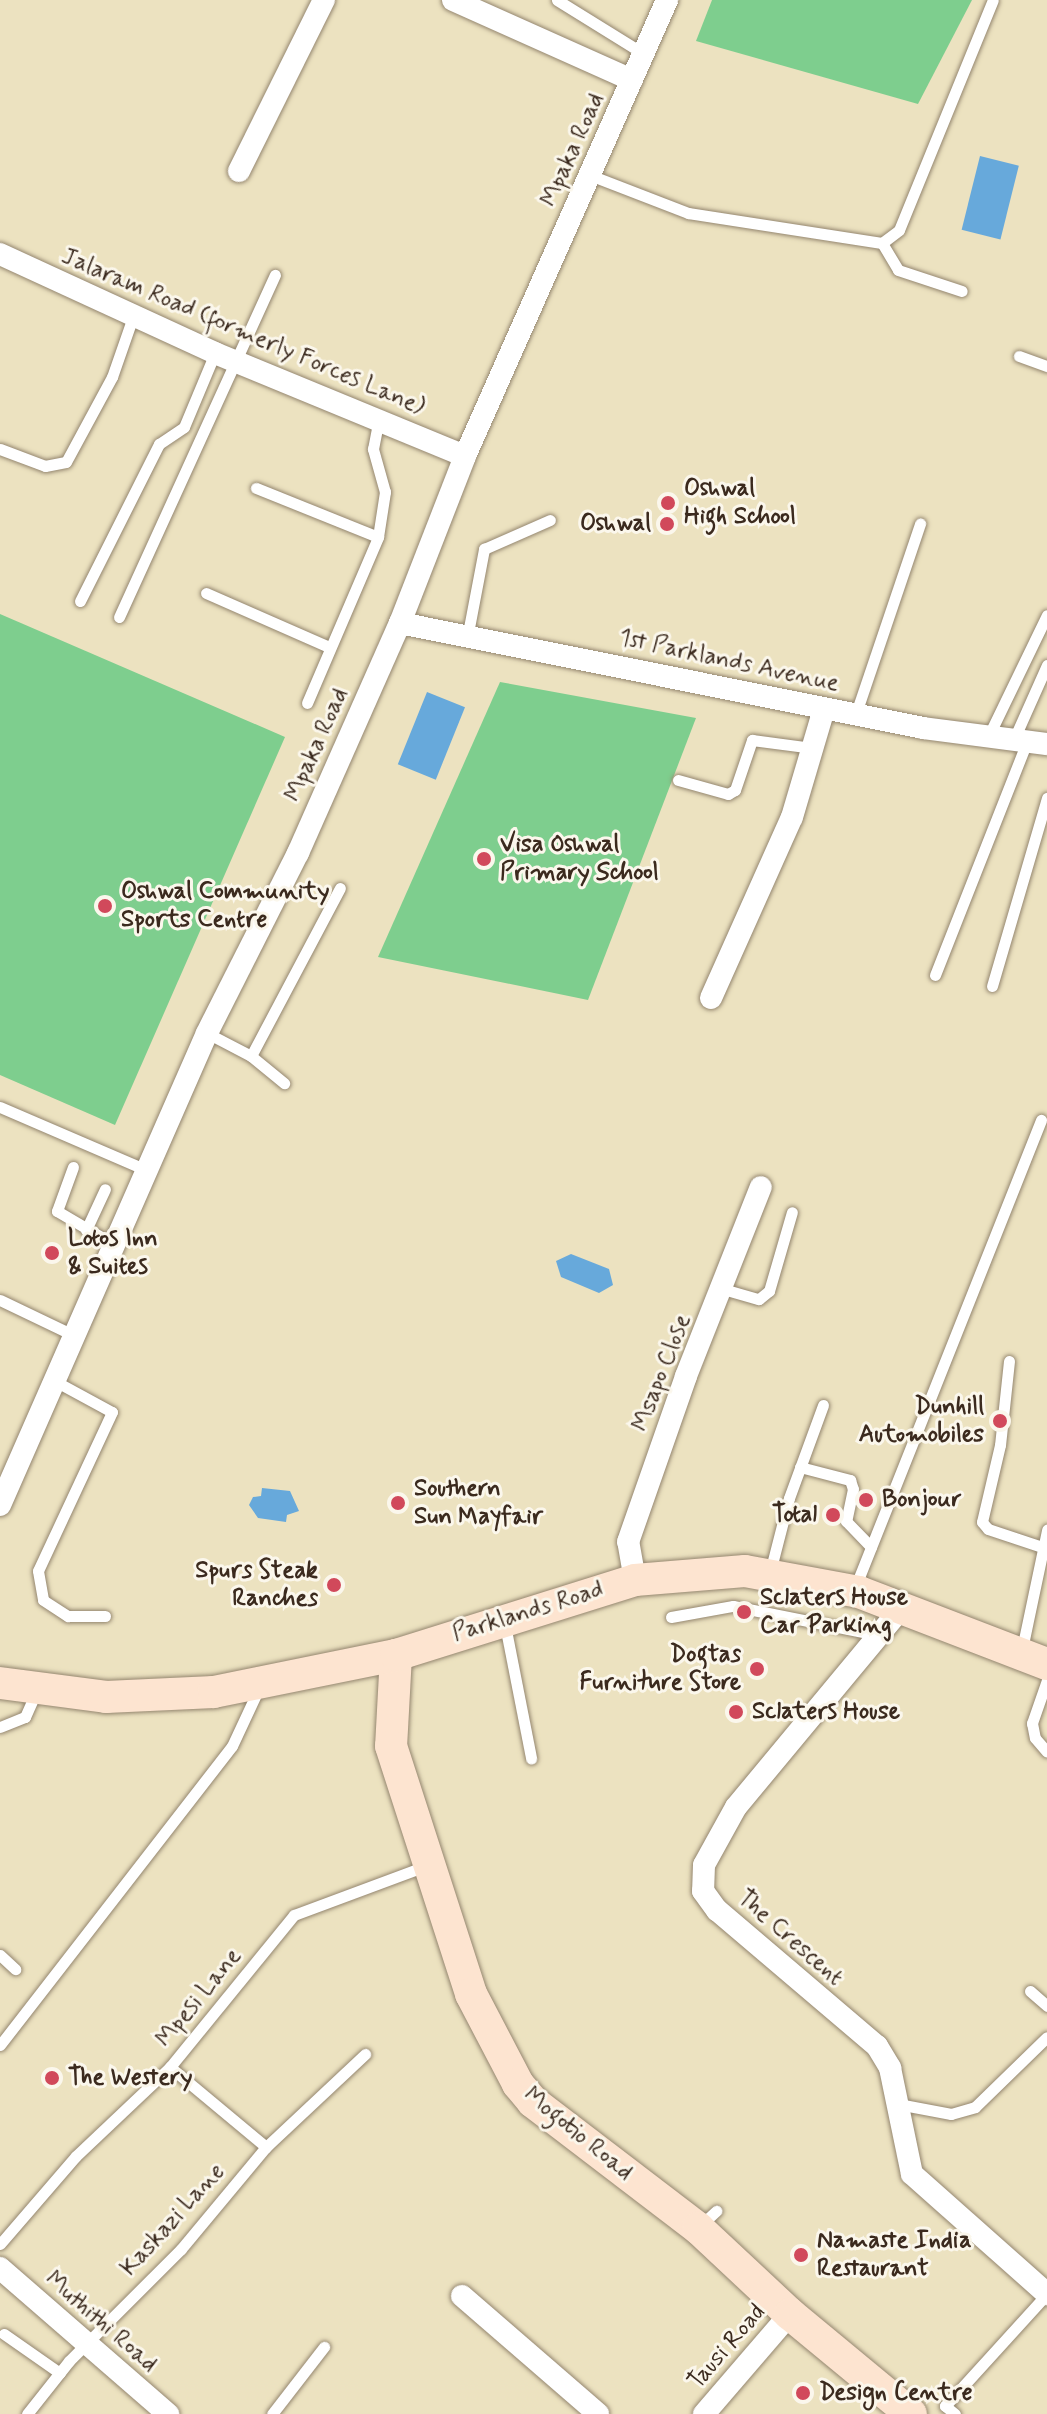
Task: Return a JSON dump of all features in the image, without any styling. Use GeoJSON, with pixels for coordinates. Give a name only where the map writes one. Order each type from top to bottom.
{"type":"FeatureCollection","features":[{"type":"Feature","properties":{"kind":"main road","name":"Parklands Road"},"geometry":{"type":"LineString","coordinates":[[0,1683],[37,1690],[148,1698],[261,1684],[396,1655],[635,1580],[770,1573],[854,1591],[903,1606],[1034,1659]]}},
{"type":"Feature","properties":{"kind":"main road","name":"Mogotio Road"},"geometry":{"type":"LineString","coordinates":[[396,1655],[391,1746],[471,1994],[518,2084],[533,2102],[707,2219],[790,2314],[911,2414]]}},
{"type":"Feature","properties":{"kind":"street"},"geometry":{"type":"LineString","coordinates":[[239,171],[324,0]]}},
{"type":"Feature","properties":{"kind":"street"},"geometry":{"type":"LineString","coordinates":[[453,0],[632,80]]}},
{"type":"Feature","properties":{"kind":"street","name":"Mpaka Road"},"geometry":{"type":"LineString","coordinates":[[0,1505],[207,1033],[298,853],[400,623],[465,456],[667,0]]}},
{"type":"Feature","properties":{"kind":"street","name":"Jalaram Road (formerly Forces Lane)"},"geometry":{"type":"LineString","coordinates":[[0,254],[215,353],[465,456]]}},
{"type":"Feature","properties":{"kind":"street","name":"1st Parklands Avenue"},"geometry":{"type":"LineString","coordinates":[[400,623],[468,633],[923,728],[1029,741]]}},
{"type":"Feature","properties":{"kind":"street"},"geometry":{"type":"LineString","coordinates":[[711,998],[792,817],[815,749],[824,709]]}},
{"type":"Feature","properties":{"kind":"street","name":"Msapo Close"},"geometry":{"type":"LineString","coordinates":[[635,1580],[628,1542],[686,1376],[761,1187]]}},
{"type":"Feature","properties":{"kind":"street","name":"The Crescent"},"geometry":{"type":"LineString","coordinates":[[903,1606],[736,1807],[715,1839],[702,1878],[707,1899],[717,1910],[877,2046],[890,2068],[912,2174],[1047,2294]]}},
{"type":"Feature","properties":{"kind":"street","name":"Muthithi Road"},"geometry":{"type":"LineString","coordinates":[[0,2268],[168,2414]]}},
{"type":"Feature","properties":{"kind":"street"},"geometry":{"type":"LineString","coordinates":[[462,2296],[598,2414]]}},
{"type":"Feature","properties":{"kind":"street","name":"Tausi Road"},"geometry":{"type":"LineString","coordinates":[[704,2414],[790,2314]]}},
{"type":"Feature","properties":{"kind":"lane"},"geometry":{"type":"LineString","coordinates":[[557,0],[644,54]]}},
{"type":"Feature","properties":{"kind":"lane"},"geometry":{"type":"LineString","coordinates":[[590,175],[688,213],[882,243],[899,230],[993,0]]}},
{"type":"Feature","properties":{"kind":"lane"},"geometry":{"type":"LineString","coordinates":[[882,243],[898,270],[962,291]]}},
{"type":"Feature","properties":{"kind":"lane"},"geometry":{"type":"LineString","coordinates":[[119,617],[275,275]]}},
{"type":"Feature","properties":{"kind":"lane"},"geometry":{"type":"LineString","coordinates":[[0,449],[45,466],[66,462],[112,377],[134,314]]}},
{"type":"Feature","properties":{"kind":"lane"},"geometry":{"type":"LineString","coordinates":[[80,601],[159,444],[184,427],[215,353]]}},
{"type":"Feature","properties":{"kind":"lane"},"geometry":{"type":"LineString","coordinates":[[1019,356],[1047,366]]}},
{"type":"Feature","properties":{"kind":"lane"},"geometry":{"type":"LineString","coordinates":[[307,703],[378,537],[385,492],[373,449],[379,419]]}},
{"type":"Feature","properties":{"kind":"lane"},"geometry":{"type":"LineString","coordinates":[[256,488],[378,537]]}},
{"type":"Feature","properties":{"kind":"lane"},"geometry":{"type":"LineString","coordinates":[[468,633],[484,549],[550,520]]}},
{"type":"Feature","properties":{"kind":"lane"},"geometry":{"type":"LineString","coordinates":[[856,713],[920,524]]}},
{"type":"Feature","properties":{"kind":"lane"},"geometry":{"type":"LineString","coordinates":[[206,593],[329,647]]}},
{"type":"Feature","properties":{"kind":"lane"},"geometry":{"type":"LineString","coordinates":[[989,735],[1047,615]]}},
{"type":"Feature","properties":{"kind":"lane"},"geometry":{"type":"LineString","coordinates":[[935,975],[1029,741],[1047,665]]}},
{"type":"Feature","properties":{"kind":"lane"},"geometry":{"type":"LineString","coordinates":[[678,780],[728,794],[735,790],[752,740],[815,749]]}},
{"type":"Feature","properties":{"kind":"lane"},"geometry":{"type":"LineString","coordinates":[[992,986],[1047,798]]}},
{"type":"Feature","properties":{"kind":"lane"},"geometry":{"type":"LineString","coordinates":[[251,1056],[340,888]]}},
{"type":"Feature","properties":{"kind":"lane"},"geometry":{"type":"LineString","coordinates":[[207,1033],[251,1056],[284,1083]]}},
{"type":"Feature","properties":{"kind":"lane"},"geometry":{"type":"LineString","coordinates":[[0,1107],[146,1170]]}},
{"type":"Feature","properties":{"kind":"lane"},"geometry":{"type":"LineString","coordinates":[[854,1591],[1041,1120]]}},
{"type":"Feature","properties":{"kind":"lane"},"geometry":{"type":"LineString","coordinates":[[73,1167],[57,1211],[113,1244]]}},
{"type":"Feature","properties":{"kind":"lane"},"geometry":{"type":"LineString","coordinates":[[86,1230],[105,1189]]}},
{"type":"Feature","properties":{"kind":"lane"},"geometry":{"type":"LineString","coordinates":[[723,1289],[759,1299],[769,1291],[792,1212]]}},
{"type":"Feature","properties":{"kind":"lane"},"geometry":{"type":"LineString","coordinates":[[0,1300],[73,1335]]}},
{"type":"Feature","properties":{"kind":"lane"},"geometry":{"type":"LineString","coordinates":[[1009,1361],[1000,1445],[982,1522],[988,1529],[1042,1547]]}},
{"type":"Feature","properties":{"kind":"lane"},"geometry":{"type":"LineString","coordinates":[[53,1380],[112,1412],[38,1571],[43,1600],[68,1616],[105,1616]]}},
{"type":"Feature","properties":{"kind":"lane"},"geometry":{"type":"LineString","coordinates":[[770,1573],[800,1467],[823,1405]]}},
{"type":"Feature","properties":{"kind":"lane"},"geometry":{"type":"LineString","coordinates":[[800,1467],[850,1480],[853,1489],[846,1521],[871,1547]]}},
{"type":"Feature","properties":{"kind":"lane"},"geometry":{"type":"LineString","coordinates":[[1034,1659],[1042,1547],[1047,1530]]}},
{"type":"Feature","properties":{"kind":"lane"},"geometry":{"type":"LineString","coordinates":[[671,1617],[733,1606],[879,1636]]}},
{"type":"Feature","properties":{"kind":"lane"},"geometry":{"type":"LineString","coordinates":[[504,1619],[531,1758]]}},
{"type":"Feature","properties":{"kind":"lane"},"geometry":{"type":"LineString","coordinates":[[1047,1680],[1032,1723],[1035,1738],[1047,1752]]}},
{"type":"Feature","properties":{"kind":"lane"},"geometry":{"type":"LineString","coordinates":[[0,2045],[232,1746],[261,1684]]}},
{"type":"Feature","properties":{"kind":"lane"},"geometry":{"type":"LineString","coordinates":[[0,1727],[25,1717],[37,1690]]}},
{"type":"Feature","properties":{"kind":"lane","name":"Mpesi Lane"},"geometry":{"type":"LineString","coordinates":[[0,2244],[76,2156],[170,2067],[294,1915],[430,1864]]}},
{"type":"Feature","properties":{"kind":"lane"},"geometry":{"type":"LineString","coordinates":[[0,1955],[15,1969]]}},
{"type":"Feature","properties":{"kind":"lane"},"geometry":{"type":"LineString","coordinates":[[1030,1991],[1047,2006]]}},
{"type":"Feature","properties":{"kind":"lane"},"geometry":{"type":"LineString","coordinates":[[897,2103],[951,2114],[975,2107],[1047,2037]]}},
{"type":"Feature","properties":{"kind":"lane","name":"Kaskazi Lane"},"geometry":{"type":"LineString","coordinates":[[27,2414],[86,2345],[181,2249],[266,2147],[365,2054]]}},
{"type":"Feature","properties":{"kind":"lane"},"geometry":{"type":"LineString","coordinates":[[170,2067],[266,2147]]}},
{"type":"Feature","properties":{"kind":"lane"},"geometry":{"type":"LineString","coordinates":[[955,2414],[945,2406],[1047,2294]]}},
{"type":"Feature","properties":{"kind":"lane"},"geometry":{"type":"LineString","coordinates":[[4,2334],[60,2373]]}},
{"type":"Feature","properties":{"kind":"lane"},"geometry":{"type":"LineString","coordinates":[[272,2414],[324,2347]]}},
{"type":"Feature","properties":{"kind":"green space"},"geometry":{"type":"Polygon","coordinates":[[[712,0],[972,0],[918,104],[696,41],[712,0]]]}},
{"type":"Feature","properties":{"kind":"green space","name":"Oshwal Community Sports Centre"},"geometry":{"type":"Polygon","coordinates":[[[0,614],[285,737],[115,1125],[0,1075],[0,614]]]}},
{"type":"Feature","properties":{"kind":"green space"},"geometry":{"type":"Polygon","coordinates":[[[500,682],[696,718],[588,1000],[378,957],[500,682]]]}},
{"type":"Feature","properties":{"kind":"water"},"geometry":{"type":"Polygon","coordinates":[[[980,156],[1019,166],[1000,239],[962,230],[980,156]]]}},
{"type":"Feature","properties":{"kind":"water"},"geometry":{"type":"Polygon","coordinates":[[[427,692],[465,707],[436,780],[398,764],[427,692]]]}},
{"type":"Feature","properties":{"kind":"water"},"geometry":{"type":"Polygon","coordinates":[[[571,1254],[609,1269],[613,1285],[599,1293],[561,1277],[556,1261],[571,1254]]]}},
{"type":"Feature","properties":{"kind":"water"},"geometry":{"type":"Polygon","coordinates":[[[262,1488],[290,1491],[299,1511],[287,1515],[286,1522],[258,1518],[249,1505],[253,1497],[261,1496],[262,1488]]]}},
{"type":"Feature","properties":{"kind":"place","name":"Oshwal High School"},"geometry":{"type":"Point","coordinates":[668,503]}},
{"type":"Feature","properties":{"kind":"place","name":"Oshwal"},"geometry":{"type":"Point","coordinates":[667,524]}},
{"type":"Feature","properties":{"kind":"place","name":"Visa Oshwal Primary School"},"geometry":{"type":"Point","coordinates":[484,859]}},
{"type":"Feature","properties":{"kind":"place","name":"Oshwal Community Sports Centre"},"geometry":{"type":"Point","coordinates":[105,906]}},
{"type":"Feature","properties":{"kind":"place","name":"Lotos Inn & Suites"},"geometry":{"type":"Point","coordinates":[52,1253]}},
{"type":"Feature","properties":{"kind":"place","name":"Dunhill Automobiles"},"geometry":{"type":"Point","coordinates":[1000,1421]}},
{"type":"Feature","properties":{"kind":"place","name":"Bonjour"},"geometry":{"type":"Point","coordinates":[866,1500]}},
{"type":"Feature","properties":{"kind":"place","name":"Southern Sun Mayfair"},"geometry":{"type":"Point","coordinates":[398,1503]}},
{"type":"Feature","properties":{"kind":"place","name":"Total"},"geometry":{"type":"Point","coordinates":[833,1515]}},
{"type":"Feature","properties":{"kind":"place","name":"Spurs Steak Ranches"},"geometry":{"type":"Point","coordinates":[334,1585]}},
{"type":"Feature","properties":{"kind":"place","name":"Sclaters House Car Parking"},"geometry":{"type":"Point","coordinates":[744,1612]}},
{"type":"Feature","properties":{"kind":"place","name":"Dogtas Furniture Store"},"geometry":{"type":"Point","coordinates":[757,1669]}},
{"type":"Feature","properties":{"kind":"place","name":"Sclaters House"},"geometry":{"type":"Point","coordinates":[736,1712]}},
{"type":"Feature","properties":{"kind":"place","name":"The Westery"},"geometry":{"type":"Point","coordinates":[52,2078]}},
{"type":"Feature","properties":{"kind":"place","name":"Namaste India Restaurant"},"geometry":{"type":"Point","coordinates":[801,2255]}},
{"type":"Feature","properties":{"kind":"place","name":"Design Centre"},"geometry":{"type":"Point","coordinates":[803,2393]}}]}
